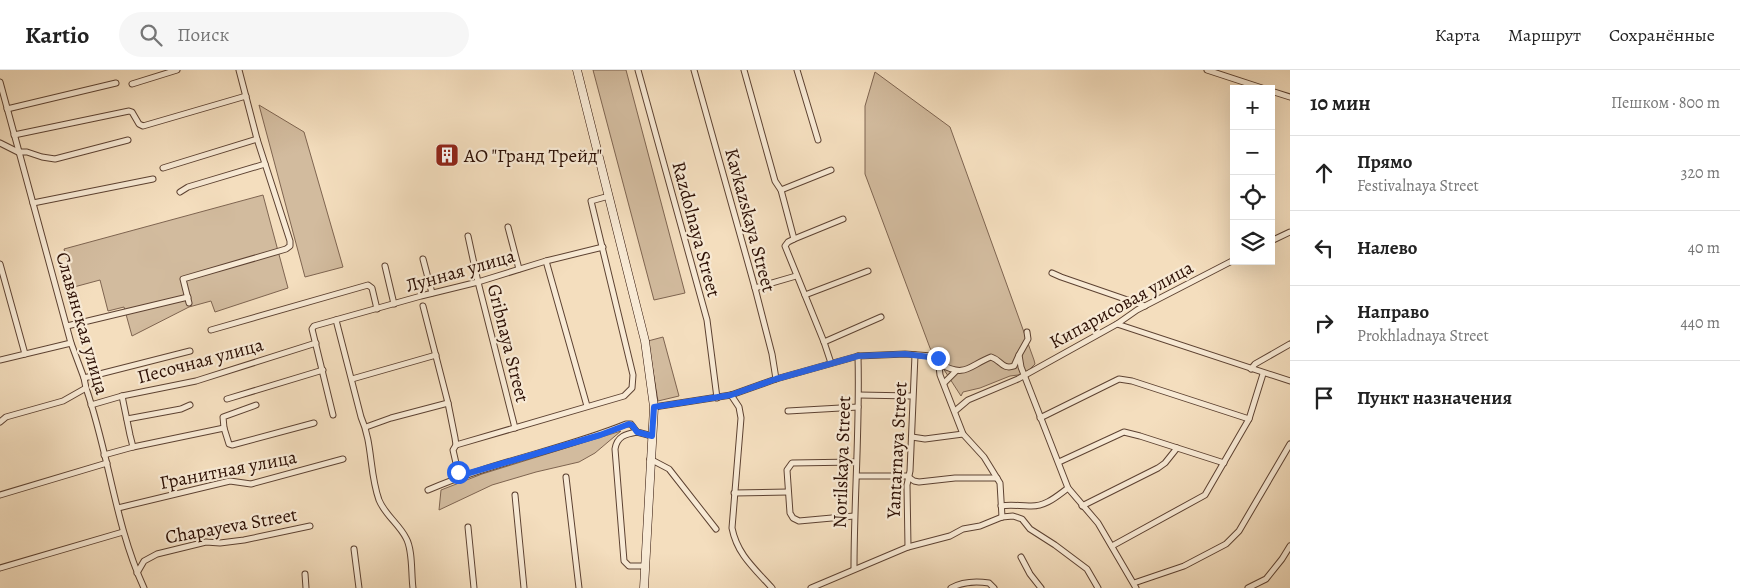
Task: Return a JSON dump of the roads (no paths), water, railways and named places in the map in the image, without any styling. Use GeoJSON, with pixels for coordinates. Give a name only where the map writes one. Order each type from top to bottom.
{"type":"FeatureCollection","features":[{"type":"Feature","properties":{"kind":"main road"},"geometry":{"type":"LineString","coordinates":[[577,70],[645,341],[654,407],[644,588]]}},
{"type":"Feature","properties":{"kind":"street"},"geometry":{"type":"LineString","coordinates":[[132,84],[177,70]]}},
{"type":"Feature","properties":{"kind":"street"},"geometry":{"type":"LineString","coordinates":[[67,326],[189,300],[183,279],[286,249],[290,246],[239,70]]}},
{"type":"Feature","properties":{"kind":"street","name":"Razdolnaya Street"},"geometry":{"type":"LineString","coordinates":[[638,70],[707,320],[717,398]]}},
{"type":"Feature","properties":{"kind":"street","name":"Kavkazskaya Street"},"geometry":{"type":"LineString","coordinates":[[694,70],[755,288],[772,354],[776,379]]}},
{"type":"Feature","properties":{"kind":"street"},"geometry":{"type":"LineString","coordinates":[[744,70],[775,181],[781,190],[794,239]]}},
{"type":"Feature","properties":{"kind":"street"},"geometry":{"type":"LineString","coordinates":[[797,70],[818,140]]}},
{"type":"Feature","properties":{"kind":"street"},"geometry":{"type":"LineString","coordinates":[[1207,70],[1253,85]]}},
{"type":"Feature","properties":{"kind":"street","name":"Славянская улица"},"geometry":{"type":"LineString","coordinates":[[0,82],[71,343],[84,378],[123,532],[144,588]]}},
{"type":"Feature","properties":{"kind":"street"},"geometry":{"type":"LineString","coordinates":[[8,109],[116,83]]}},
{"type":"Feature","properties":{"kind":"street"},"geometry":{"type":"LineString","coordinates":[[1275,92],[1290,97]]}},
{"type":"Feature","properties":{"kind":"street"},"geometry":{"type":"LineString","coordinates":[[14,135],[124,112],[132,112],[139,124],[143,126],[246,96]]}},
{"type":"Feature","properties":{"kind":"street"},"geometry":{"type":"LineString","coordinates":[[164,168],[258,138]]}},
{"type":"Feature","properties":{"kind":"street"},"geometry":{"type":"LineString","coordinates":[[0,143],[18,152],[27,152],[55,159],[128,140]]}},
{"type":"Feature","properties":{"kind":"street"},"geometry":{"type":"LineString","coordinates":[[180,192],[188,187],[266,164]]}},
{"type":"Feature","properties":{"kind":"street"},"geometry":{"type":"LineString","coordinates":[[781,190],[831,170]]}},
{"type":"Feature","properties":{"kind":"street"},"geometry":{"type":"LineString","coordinates":[[33,203],[152,179]]}},
{"type":"Feature","properties":{"kind":"street"},"geometry":{"type":"LineString","coordinates":[[456,445],[624,396],[632,388],[633,375],[591,201],[608,196]]}},
{"type":"Feature","properties":{"kind":"street"},"geometry":{"type":"LineString","coordinates":[[831,364],[824,342],[785,250],[785,244],[843,219]]}},
{"type":"Feature","properties":{"kind":"street"},"geometry":{"type":"LineString","coordinates":[[508,226],[519,269]]}},
{"type":"Feature","properties":{"kind":"street"},"geometry":{"type":"LineString","coordinates":[[1275,239],[1290,232]]}},
{"type":"Feature","properties":{"kind":"street","name":"Gribnaya Street"},"geometry":{"type":"LineString","coordinates":[[468,236],[515,428]]}},
{"type":"Feature","properties":{"kind":"street","name":"Лунная улица"},"geometry":{"type":"LineString","coordinates":[[316,343],[312,328],[325,322],[603,247]]}},
{"type":"Feature","properties":{"kind":"street"},"geometry":{"type":"LineString","coordinates":[[423,259],[432,293]]}},
{"type":"Feature","properties":{"kind":"street"},"geometry":{"type":"LineString","coordinates":[[546,261],[587,406]]}},
{"type":"Feature","properties":{"kind":"street","name":"Кипарисовая улица"},"geometry":{"type":"LineString","coordinates":[[955,411],[968,400],[1024,375],[1117,324],[1145,306],[1230,262]]}},
{"type":"Feature","properties":{"kind":"street"},"geometry":{"type":"LineString","coordinates":[[0,264],[25,354]]}},
{"type":"Feature","properties":{"kind":"street"},"geometry":{"type":"LineString","coordinates":[[385,266],[394,304]]}},
{"type":"Feature","properties":{"kind":"street"},"geometry":{"type":"LineString","coordinates":[[805,295],[868,271]]}},
{"type":"Feature","properties":{"kind":"street"},"geometry":{"type":"LineString","coordinates":[[1052,273],[1061,278],[1145,306]]}},
{"type":"Feature","properties":{"kind":"street"},"geometry":{"type":"LineString","coordinates":[[755,288],[796,276]]}},
{"type":"Feature","properties":{"kind":"street"},"geometry":{"type":"LineString","coordinates":[[211,330],[368,285],[372,288],[377,309]]}},
{"type":"Feature","properties":{"kind":"street"},"geometry":{"type":"LineString","coordinates":[[423,306],[448,403],[456,445],[453,450],[459,476]]}},
{"type":"Feature","properties":{"kind":"street"},"geometry":{"type":"LineString","coordinates":[[824,342],[881,317]]}},
{"type":"Feature","properties":{"kind":"street"},"geometry":{"type":"LineString","coordinates":[[336,320],[361,417],[370,442],[372,472],[382,508],[407,538],[413,588]]}},
{"type":"Feature","properties":{"kind":"street"},"geometry":{"type":"LineString","coordinates":[[1117,324],[1290,381]]}},
{"type":"Feature","properties":{"kind":"street"},"geometry":{"type":"LineString","coordinates":[[1014,366],[1028,339],[1027,332]]}},
{"type":"Feature","properties":{"kind":"street"},"geometry":{"type":"LineString","coordinates":[[0,360],[71,343]]}},
{"type":"Feature","properties":{"kind":"street"},"geometry":{"type":"LineString","coordinates":[[316,343],[334,415]]}},
{"type":"Feature","properties":{"kind":"street","name":"Песочная улица"},"geometry":{"type":"LineString","coordinates":[[91,405],[122,396],[196,381],[316,343]]}},
{"type":"Feature","properties":{"kind":"street"},"geometry":{"type":"LineString","coordinates":[[1250,369],[1255,364],[1290,344]]}},
{"type":"Feature","properties":{"kind":"street"},"geometry":{"type":"LineString","coordinates":[[84,378],[190,352]]}},
{"type":"Feature","properties":{"kind":"street"},"geometry":{"type":"LineString","coordinates":[[654,407],[731,395],[776,379],[858,356],[905,354],[932,356],[956,371],[964,370],[991,357],[995,358],[1003,366],[1009,368],[1014,366],[1021,367]]}},
{"type":"Feature","properties":{"kind":"street"},"geometry":{"type":"LineString","coordinates":[[352,379],[436,355]]}},
{"type":"Feature","properties":{"kind":"street","name":"Yantarnaya Street"},"geometry":{"type":"LineString","coordinates":[[908,547],[907,494],[910,477],[915,355]]}},
{"type":"Feature","properties":{"kind":"street"},"geometry":{"type":"LineString","coordinates":[[1019,355],[1021,367],[1068,488],[1098,523],[1135,586],[1184,566],[1226,544],[1239,531],[1290,444]]}},
{"type":"Feature","properties":{"kind":"street","name":"Norilskaya Street"},"geometry":{"type":"LineString","coordinates":[[854,569],[854,516],[859,394],[858,356]]}},
{"type":"Feature","properties":{"kind":"street"},"geometry":{"type":"LineString","coordinates":[[939,361],[940,375],[963,434],[984,457],[998,478],[1002,517]]}},
{"type":"Feature","properties":{"kind":"street"},"geometry":{"type":"LineString","coordinates":[[227,399],[323,370]]}},
{"type":"Feature","properties":{"kind":"street"},"geometry":{"type":"LineString","coordinates":[[944,383],[956,371]]}},
{"type":"Feature","properties":{"kind":"street"},"geometry":{"type":"LineString","coordinates":[[1112,546],[1200,499],[1210,489],[1249,419],[1264,374]]}},
{"type":"Feature","properties":{"kind":"street"},"geometry":{"type":"LineString","coordinates":[[1040,418],[1119,378],[1249,419]]}},
{"type":"Feature","properties":{"kind":"street"},"geometry":{"type":"LineString","coordinates":[[0,422],[6,417],[63,401],[86,388]]}},
{"type":"Feature","properties":{"kind":"street"},"geometry":{"type":"LineString","coordinates":[[859,394],[912,396]]}},
{"type":"Feature","properties":{"kind":"street"},"geometry":{"type":"LineString","coordinates":[[731,395],[739,407],[741,418],[734,492],[732,528],[734,540],[739,551],[772,588]]}},
{"type":"Feature","properties":{"kind":"street"},"geometry":{"type":"LineString","coordinates":[[122,396],[133,446]]}},
{"type":"Feature","properties":{"kind":"street"},"geometry":{"type":"LineString","coordinates":[[366,427],[391,418],[448,403]]}},
{"type":"Feature","properties":{"kind":"street"},"geometry":{"type":"LineString","coordinates":[[127,420],[181,409],[190,405]]}},
{"type":"Feature","properties":{"kind":"street"},"geometry":{"type":"LineString","coordinates":[[256,405],[225,415],[222,420],[227,442],[232,445],[314,423]]}},
{"type":"Feature","properties":{"kind":"street"},"geometry":{"type":"LineString","coordinates":[[788,411],[858,407]]}},
{"type":"Feature","properties":{"kind":"street"},"geometry":{"type":"LineString","coordinates":[[428,490],[459,476],[600,435],[626,424],[631,424],[637,432]]}},
{"type":"Feature","properties":{"kind":"street"},"geometry":{"type":"LineString","coordinates":[[104,455],[133,446],[224,428]]}},
{"type":"Feature","properties":{"kind":"street"},"geometry":{"type":"LineString","coordinates":[[645,566],[629,566],[624,561],[614,448],[619,438],[637,432],[652,436]]}},
{"type":"Feature","properties":{"kind":"street"},"geometry":{"type":"LineString","coordinates":[[1059,462],[1124,432],[1224,463]]}},
{"type":"Feature","properties":{"kind":"street"},"geometry":{"type":"LineString","coordinates":[[912,437],[925,439],[963,434]]}},
{"type":"Feature","properties":{"kind":"street"},"geometry":{"type":"LineString","coordinates":[[1082,506],[1158,468],[1165,463],[1177,448]]}},
{"type":"Feature","properties":{"kind":"street","name":"Гранитная улица"},"geometry":{"type":"LineString","coordinates":[[118,508],[230,481],[251,484],[343,459]]}},
{"type":"Feature","properties":{"kind":"street"},"geometry":{"type":"LineString","coordinates":[[650,459],[669,469],[716,529]]}},
{"type":"Feature","properties":{"kind":"street"},"geometry":{"type":"LineString","coordinates":[[854,516],[799,521],[793,518],[790,513],[787,470],[792,463],[856,462]]}},
{"type":"Feature","properties":{"kind":"street"},"geometry":{"type":"LineString","coordinates":[[0,495],[107,464]]}},
{"type":"Feature","properties":{"kind":"street"},"geometry":{"type":"LineString","coordinates":[[856,476],[910,477],[914,481],[919,482],[954,478],[998,478]]}},
{"type":"Feature","properties":{"kind":"street"},"geometry":{"type":"LineString","coordinates":[[566,477],[579,588]]}},
{"type":"Feature","properties":{"kind":"street"},"geometry":{"type":"LineString","coordinates":[[1001,506],[1045,504],[1068,488]]}},
{"type":"Feature","properties":{"kind":"street"},"geometry":{"type":"LineString","coordinates":[[734,492],[788,492]]}},
{"type":"Feature","properties":{"kind":"street"},"geometry":{"type":"LineString","coordinates":[[515,495],[524,588]]}},
{"type":"Feature","properties":{"kind":"street"},"geometry":{"type":"LineString","coordinates":[[811,588],[908,547],[950,536],[1002,517],[1016,517],[1026,522],[1030,529],[1056,545],[1087,569],[1098,588]]}},
{"type":"Feature","properties":{"kind":"street","name":"Chapayeva Street"},"geometry":{"type":"LineString","coordinates":[[137,573],[144,561],[157,554],[206,542],[220,543],[244,540],[310,526]]}},
{"type":"Feature","properties":{"kind":"street"},"geometry":{"type":"LineString","coordinates":[[468,527],[474,588]]}},
{"type":"Feature","properties":{"kind":"street"},"geometry":{"type":"LineString","coordinates":[[0,568],[123,532]]}},
{"type":"Feature","properties":{"kind":"street"},"geometry":{"type":"LineString","coordinates":[[1248,588],[1266,578],[1290,546]]}},
{"type":"Feature","properties":{"kind":"street"},"geometry":{"type":"LineString","coordinates":[[354,549],[359,588]]}},
{"type":"Feature","properties":{"kind":"street"},"geometry":{"type":"LineString","coordinates":[[1021,557],[1030,574],[1041,588]]}},
{"type":"Feature","properties":{"kind":"street"},"geometry":{"type":"LineString","coordinates":[[305,574],[306,588]]}},
{"type":"Feature","properties":{"kind":"street"},"geometry":{"type":"LineString","coordinates":[[951,588],[967,582],[989,583],[994,588]]}},
{"type":"Feature","properties":{"kind":"place","name":"АО \"Гранд Трейд\""},"geometry":{"type":"Point","coordinates":[447,155]}}]}
